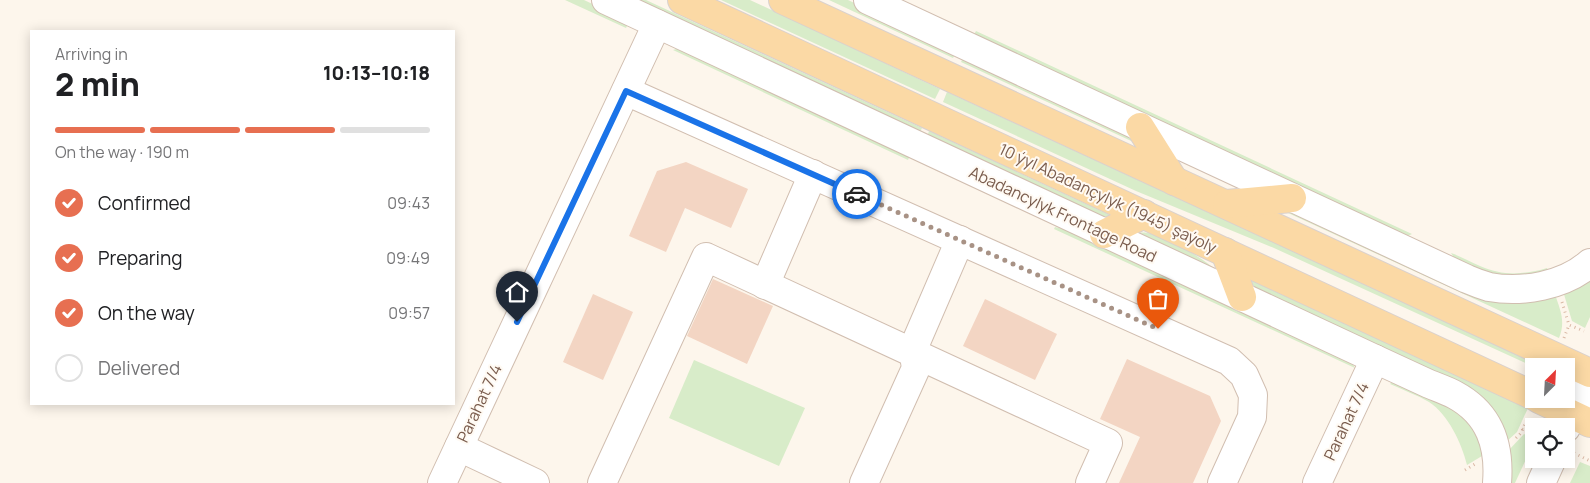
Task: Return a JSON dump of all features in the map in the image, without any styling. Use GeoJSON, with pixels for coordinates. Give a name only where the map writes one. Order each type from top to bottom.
{"type":"FeatureCollection","features":[{"type":"Feature","properties":{"kind":"main road","name":"10 ýyl Abadançylyk (1945) şaýoly"},"geometry":{"type":"LineString","coordinates":[[682,0],[1225,252],[1525,397]]}},
{"type":"Feature","properties":{"kind":"main road"},"geometry":{"type":"LineString","coordinates":[[783,0],[1590,375]]}},
{"type":"Feature","properties":{"kind":"main road"},"geometry":{"type":"LineString","coordinates":[[1140,127],[1174,181]]}},
{"type":"Feature","properties":{"kind":"main road"},"geometry":{"type":"LineString","coordinates":[[1225,204],[1292,198]]}},
{"type":"Feature","properties":{"kind":"main road"},"geometry":{"type":"LineString","coordinates":[[1104,234],[1144,214]]}},
{"type":"Feature","properties":{"kind":"main road"},"geometry":{"type":"LineString","coordinates":[[1225,252],[1242,297]]}},
{"type":"Feature","properties":{"kind":"main road","name":"10 ýyl Abadançylyk (1945) şaýoly"},"geometry":{"type":"LineString","coordinates":[[1548,408],[1576,421]]}},
{"type":"Feature","properties":{"kind":"street","name":"Abadancylyk Frontage Road"},"geometry":{"type":"LineString","coordinates":[[606,0],[1104,234],[1456,396],[1477,413],[1493,437],[1498,462],[1497,483]]}},
{"type":"Feature","properties":{"kind":"street"},"geometry":{"type":"LineString","coordinates":[[868,0],[1467,279],[1487,286],[1516,290],[1562,280],[1590,263]]}},
{"type":"Feature","properties":{"kind":"street","name":"Parahat 7/4"},"geometry":{"type":"LineString","coordinates":[[442,483],[657,24]]}},
{"type":"Feature","properties":{"kind":"street"},"geometry":{"type":"LineString","coordinates":[[626,91],[1229,361],[1244,375],[1252,395],[1252,418],[1222,483]]}},
{"type":"Feature","properties":{"kind":"street"},"geometry":{"type":"LineString","coordinates":[[766,285],[813,174]]}},
{"type":"Feature","properties":{"kind":"street"},"geometry":{"type":"LineString","coordinates":[[864,483],[916,368],[913,349],[960,240]]}},
{"type":"Feature","properties":{"kind":"street"},"geometry":{"type":"LineString","coordinates":[[602,483],[706,257],[1108,443],[1090,483]]}},
{"type":"Feature","properties":{"kind":"street","name":"Parahat 7/4"},"geometry":{"type":"LineString","coordinates":[[1318,483],[1374,359]]}},
{"type":"Feature","properties":{"kind":"street"},"geometry":{"type":"LineString","coordinates":[[1576,421],[1590,375]]}},
{"type":"Feature","properties":{"kind":"street"},"geometry":{"type":"LineString","coordinates":[[459,447],[535,483]]}},
{"type":"Feature","properties":{"kind":"street"},"geometry":{"type":"LineString","coordinates":[[1541,483],[1548,468]]}},
{"type":"Feature","properties":{"kind":"path"},"geometry":{"type":"LineString","coordinates":[[1562,302],[1570,325],[1563,339]]}},
{"type":"Feature","properties":{"kind":"path"},"geometry":{"type":"LineString","coordinates":[[1570,325],[1584,331]]}},
{"type":"Feature","properties":{"kind":"path"},"geometry":{"type":"LineString","coordinates":[[1525,423],[1521,431],[1525,432]]}},
{"type":"Feature","properties":{"kind":"path"},"geometry":{"type":"LineString","coordinates":[[1582,458],[1590,461]]}},
{"type":"Feature","properties":{"kind":"green space"},"geometry":{"type":"Polygon","coordinates":[[[565,0],[584,0],[622,18],[627,26],[626,28],[565,0]]]}},
{"type":"Feature","properties":{"kind":"green space"},"geometry":{"type":"Polygon","coordinates":[[[631,0],[646,0],[922,128],[919,134],[631,0]]]}},
{"type":"Feature","properties":{"kind":"green space"},"geometry":{"type":"Polygon","coordinates":[[[721,0],[750,0],[940,89],[935,99],[721,0]]]}},
{"type":"Feature","properties":{"kind":"green space"},"geometry":{"type":"Polygon","coordinates":[[[829,0],[848,0],[957,51],[953,58],[829,0]]]}},
{"type":"Feature","properties":{"kind":"green space"},"geometry":{"type":"Polygon","coordinates":[[[976,31],[1412,234],[1405,237],[972,38],[976,31]]]}},
{"type":"Feature","properties":{"kind":"green space"},"geometry":{"type":"Polygon","coordinates":[[[680,48],[911,153],[908,160],[673,50],[680,48]]]}},
{"type":"Feature","properties":{"kind":"green space"},"geometry":{"type":"Polygon","coordinates":[[[965,54],[1128,130],[1142,146],[961,62],[965,54]]]}},
{"type":"Feature","properties":{"kind":"green space"},"geometry":{"type":"Polygon","coordinates":[[[947,92],[1525,358],[1525,363],[1274,248],[1136,191],[943,102],[947,92]]]}},
{"type":"Feature","properties":{"kind":"green space"},"geometry":{"type":"Polygon","coordinates":[[[929,131],[1112,216],[1103,217],[927,137],[929,131]]]}},
{"type":"Feature","properties":{"kind":"green space"},"geometry":{"type":"Polygon","coordinates":[[[1286,212],[1299,212],[1481,295],[1555,294],[1562,321],[1559,338],[1286,212]]]}},
{"type":"Feature","properties":{"kind":"green space"},"geometry":{"type":"Polygon","coordinates":[[[1055,227],[1082,234],[1351,361],[1355,368],[1054,229],[1055,227]]]}},
{"type":"Feature","properties":{"kind":"green space"},"geometry":{"type":"Polygon","coordinates":[[[1134,233],[1154,235],[1173,243],[1194,254],[1217,272],[1134,233]]]}},
{"type":"Feature","properties":{"kind":"green space"},"geometry":{"type":"Polygon","coordinates":[[[1451,253],[1497,272],[1521,273],[1547,268],[1549,274],[1509,280],[1457,262],[1451,253]]]}},
{"type":"Feature","properties":{"kind":"green space"},"geometry":{"type":"Polygon","coordinates":[[[1590,278],[1590,317],[1585,328],[1572,321],[1563,291],[1590,278]]]}},
{"type":"Feature","properties":{"kind":"green space"},"geometry":{"type":"Polygon","coordinates":[[[1248,279],[1528,408],[1517,432],[1505,443],[1502,435],[1256,288],[1248,279]]]}},
{"type":"Feature","properties":{"kind":"green space"},"geometry":{"type":"Polygon","coordinates":[[[694,360],[805,408],[779,466],[669,418],[694,360]]]}},
{"type":"Feature","properties":{"kind":"green space"},"geometry":{"type":"Polygon","coordinates":[[[1393,381],[1454,406],[1467,419],[1487,453],[1467,465],[1458,439],[1436,407],[1390,384],[1393,381]]]}},
{"type":"Feature","properties":{"kind":"green space"},"geometry":{"type":"Polygon","coordinates":[[[1525,434],[1525,461],[1515,483],[1510,483],[1508,451],[1525,434]]]}},
{"type":"Feature","properties":{"kind":"green space"},"geometry":{"type":"Polygon","coordinates":[[[1580,462],[1590,466],[1590,483],[1570,483],[1580,462]]]}},
{"type":"Feature","properties":{"kind":"building"},"geometry":{"type":"Polygon","coordinates":[[[686,162],[748,189],[731,228],[685,208],[666,252],[629,236],[657,171],[686,162]]]}},
{"type":"Feature","properties":{"kind":"building"},"geometry":{"type":"Polygon","coordinates":[[[713,279],[773,306],[747,364],[687,336],[713,279]]]}},
{"type":"Feature","properties":{"kind":"building"},"geometry":{"type":"Polygon","coordinates":[[[593,294],[633,312],[603,380],[563,362],[593,294]]]}},
{"type":"Feature","properties":{"kind":"building"},"geometry":{"type":"Polygon","coordinates":[[[985,299],[1057,334],[1035,380],[963,346],[985,299]]]}},
{"type":"Feature","properties":{"kind":"building"},"geometry":{"type":"Polygon","coordinates":[[[1127,359],[1210,396],[1221,421],[1193,483],[1119,483],[1140,437],[1100,419],[1127,359]]]}},
{"type":"Feature","properties":{"kind":"way so far"},"geometry":{"type":"LineString","coordinates":[[857,194],[1158,329]]}},
{"type":"Feature","properties":{"kind":"route"},"geometry":{"type":"LineString","coordinates":[[517,322],[626,91],[857,194]]}}]}
